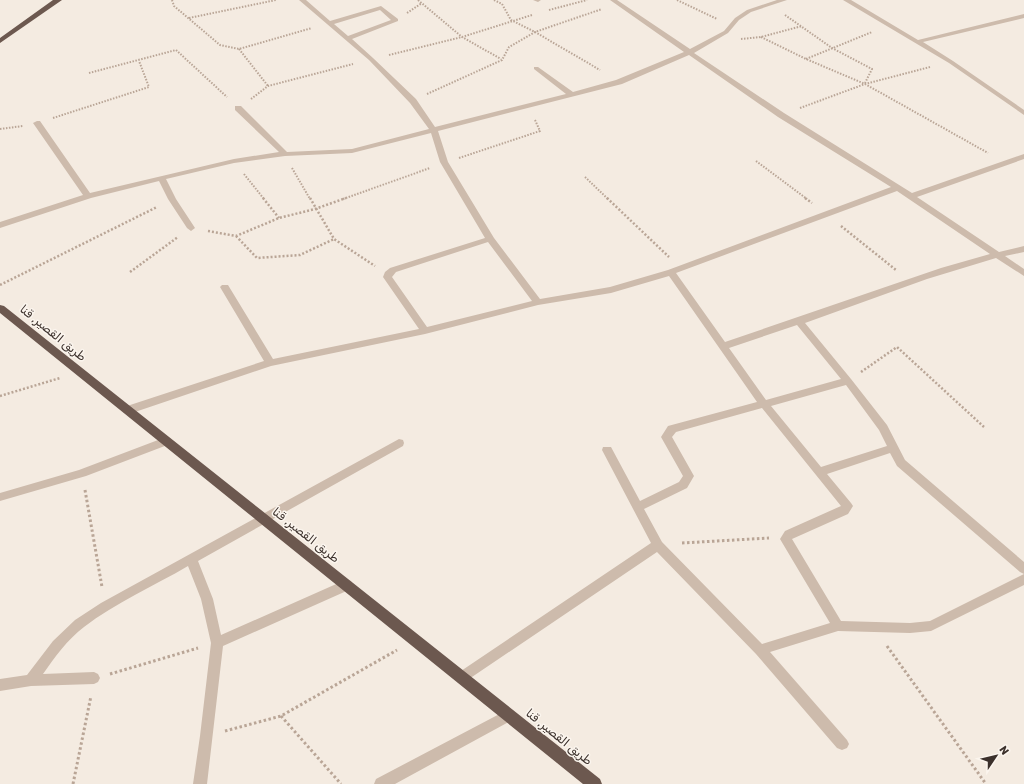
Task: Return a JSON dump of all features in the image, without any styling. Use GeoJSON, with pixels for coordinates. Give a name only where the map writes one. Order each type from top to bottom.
{"type":"FeatureCollection","features":[{"type":"Feature","properties":{"kind":"highway"},"geometry":{"type":"LineString","coordinates":[[0,40],[58,0]]}},
{"type":"Feature","properties":{"kind":"highway","name":"طريق القصير, قنا"},"geometry":{"type":"LineString","coordinates":[[0,308],[595,784]]}},
{"type":"Feature","properties":{"kind":"street"},"geometry":{"type":"LineString","coordinates":[[302,0],[371,59],[413,101],[434,131],[444,162],[490,239],[538,302]]}},
{"type":"Feature","properties":{"kind":"street"},"geometry":{"type":"LineString","coordinates":[[0,225],[88,196],[234,161],[284,154],[352,151],[619,82],[688,53],[712,41],[726,32],[730,25],[749,11],[784,0]]}},
{"type":"Feature","properties":{"kind":"street"},"geometry":{"type":"LineString","coordinates":[[846,0],[951,62],[1023,112]]}},
{"type":"Feature","properties":{"kind":"street"},"geometry":{"type":"LineString","coordinates":[[615,2],[781,115],[911,196],[1024,273]]}},
{"type":"Feature","properties":{"kind":"street"},"geometry":{"type":"LineString","coordinates":[[329,23],[381,8],[396,20],[347,39]]}},
{"type":"Feature","properties":{"kind":"street"},"geometry":{"type":"LineString","coordinates":[[916,42],[1024,16]]}},
{"type":"Feature","properties":{"kind":"street"},"geometry":{"type":"LineString","coordinates":[[536,68],[572,95]]}},
{"type":"Feature","properties":{"kind":"street"},"geometry":{"type":"LineString","coordinates":[[238,108],[284,154]]}},
{"type":"Feature","properties":{"kind":"street"},"geometry":{"type":"LineString","coordinates":[[37,123],[88,196]]}},
{"type":"Feature","properties":{"kind":"street"},"geometry":{"type":"LineString","coordinates":[[911,196],[1024,156]]}},
{"type":"Feature","properties":{"kind":"street"},"geometry":{"type":"LineString","coordinates":[[161,178],[172,199],[191,228]]}},
{"type":"Feature","properties":{"kind":"street"},"geometry":{"type":"LineString","coordinates":[[128,410],[270,363],[425,331],[538,302],[610,290],[671,272],[897,188]]}},
{"type":"Feature","properties":{"kind":"street"},"geometry":{"type":"LineString","coordinates":[[425,331],[387,277],[388,274],[392,270],[490,239]]}},
{"type":"Feature","properties":{"kind":"street"},"geometry":{"type":"LineString","coordinates":[[724,346],[799,322],[911,281],[996,254],[1024,249]]}},
{"type":"Feature","properties":{"kind":"street"},"geometry":{"type":"LineString","coordinates":[[671,272],[764,404],[847,506],[844,511],[789,534],[786,539],[838,626]]}},
{"type":"Feature","properties":{"kind":"street"},"geometry":{"type":"LineString","coordinates":[[225,287],[270,363]]}},
{"type":"Feature","properties":{"kind":"street"},"geometry":{"type":"LineString","coordinates":[[799,322],[848,381],[883,428],[901,463],[1024,569]]}},
{"type":"Feature","properties":{"kind":"street"},"geometry":{"type":"LineString","coordinates":[[638,507],[683,485],[687,481],[689,476],[666,437],[672,429],[848,381]]}},
{"type":"Feature","properties":{"kind":"street"},"geometry":{"type":"LineString","coordinates":[[0,497],[82,473],[166,441]]}},
{"type":"Feature","properties":{"kind":"street"},"geometry":{"type":"LineString","coordinates":[[31,680],[57,645],[79,624],[105,607],[262,518],[399,443]]}},
{"type":"Feature","properties":{"kind":"street"},"geometry":{"type":"LineString","coordinates":[[819,472],[892,448]]}},
{"type":"Feature","properties":{"kind":"street"},"geometry":{"type":"LineString","coordinates":[[607,450],[658,545],[760,650],[842,744]]}},
{"type":"Feature","properties":{"kind":"street"},"geometry":{"type":"LineString","coordinates":[[462,677],[658,545]]}},
{"type":"Feature","properties":{"kind":"street"},"geometry":{"type":"LineString","coordinates":[[191,559],[207,599],[217,643],[207,736],[200,784]]}},
{"type":"Feature","properties":{"kind":"street"},"geometry":{"type":"LineString","coordinates":[[760,650],[838,626],[874,628],[910,628],[931,626],[1024,579]]}},
{"type":"Feature","properties":{"kind":"street"},"geometry":{"type":"LineString","coordinates":[[217,643],[347,585]]}},
{"type":"Feature","properties":{"kind":"street"},"geometry":{"type":"LineString","coordinates":[[0,685],[31,680],[94,678]]}},
{"type":"Feature","properties":{"kind":"street"},"geometry":{"type":"LineString","coordinates":[[381,784],[509,715]]}},
{"type":"Feature","properties":{"kind":"path"},"geometry":{"type":"LineString","coordinates":[[172,0],[174,6],[220,45],[239,49],[329,23]]}},
{"type":"Feature","properties":{"kind":"path"},"geometry":{"type":"LineString","coordinates":[[188,18],[276,0]]}},
{"type":"Feature","properties":{"kind":"path"},"geometry":{"type":"LineString","coordinates":[[418,0],[462,37],[502,60]]}},
{"type":"Feature","properties":{"kind":"path"},"geometry":{"type":"LineString","coordinates":[[494,0],[502,4],[511,20],[536,32],[619,82]]}},
{"type":"Feature","properties":{"kind":"path"},"geometry":{"type":"LineString","coordinates":[[677,0],[730,25]]}},
{"type":"Feature","properties":{"kind":"path"},"geometry":{"type":"LineString","coordinates":[[413,101],[502,60],[509,47],[536,32],[615,2]]}},
{"type":"Feature","properties":{"kind":"path"},"geometry":{"type":"LineString","coordinates":[[239,49],[268,86],[462,37],[511,20]]}},
{"type":"Feature","properties":{"kind":"path"},"geometry":{"type":"LineString","coordinates":[[865,84],[872,69],[832,48],[803,26],[761,37],[806,59],[865,84],[1006,163]]}},
{"type":"Feature","properties":{"kind":"path"},"geometry":{"type":"LineString","coordinates":[[806,59],[888,26]]}},
{"type":"Feature","properties":{"kind":"path"},"geometry":{"type":"LineString","coordinates":[[88,73],[139,61],[176,50],[238,108]]}},
{"type":"Feature","properties":{"kind":"path"},"geometry":{"type":"LineString","coordinates":[[0,129],[37,123],[149,87],[139,61]]}},
{"type":"Feature","properties":{"kind":"path"},"geometry":{"type":"LineString","coordinates":[[781,115],[865,84],[951,62]]}},
{"type":"Feature","properties":{"kind":"path"},"geometry":{"type":"LineString","coordinates":[[130,272],[191,228],[236,236],[278,218],[315,209],[444,162],[540,131]]}},
{"type":"Feature","properties":{"kind":"path"},"geometry":{"type":"LineString","coordinates":[[284,154],[334,239],[388,274]]}},
{"type":"Feature","properties":{"kind":"path"},"geometry":{"type":"LineString","coordinates":[[234,161],[278,218]]}},
{"type":"Feature","properties":{"kind":"path"},"geometry":{"type":"LineString","coordinates":[[756,161],[827,214],[911,281]]}},
{"type":"Feature","properties":{"kind":"path"},"geometry":{"type":"LineString","coordinates":[[585,177],[681,268]]}},
{"type":"Feature","properties":{"kind":"path"},"geometry":{"type":"LineString","coordinates":[[0,285],[172,199]]}},
{"type":"Feature","properties":{"kind":"path"},"geometry":{"type":"LineString","coordinates":[[236,236],[257,258],[300,255],[334,239]]}},
{"type":"Feature","properties":{"kind":"path"},"geometry":{"type":"LineString","coordinates":[[848,381],[897,347],[984,427]]}},
{"type":"Feature","properties":{"kind":"path"},"geometry":{"type":"LineString","coordinates":[[0,396],[80,372]]}},
{"type":"Feature","properties":{"kind":"path"},"geometry":{"type":"LineString","coordinates":[[82,473],[105,607]]}},
{"type":"Feature","properties":{"kind":"path"},"geometry":{"type":"LineString","coordinates":[[658,545],[787,537]]}},
{"type":"Feature","properties":{"kind":"path"},"geometry":{"type":"LineString","coordinates":[[874,628],[986,784]]}},
{"type":"Feature","properties":{"kind":"path"},"geometry":{"type":"LineString","coordinates":[[207,736],[281,716],[415,640]]}},
{"type":"Feature","properties":{"kind":"path"},"geometry":{"type":"LineString","coordinates":[[73,784],[94,678],[217,643]]}},
{"type":"Feature","properties":{"kind":"path"},"geometry":{"type":"LineString","coordinates":[[281,716],[341,784]]}}]}
